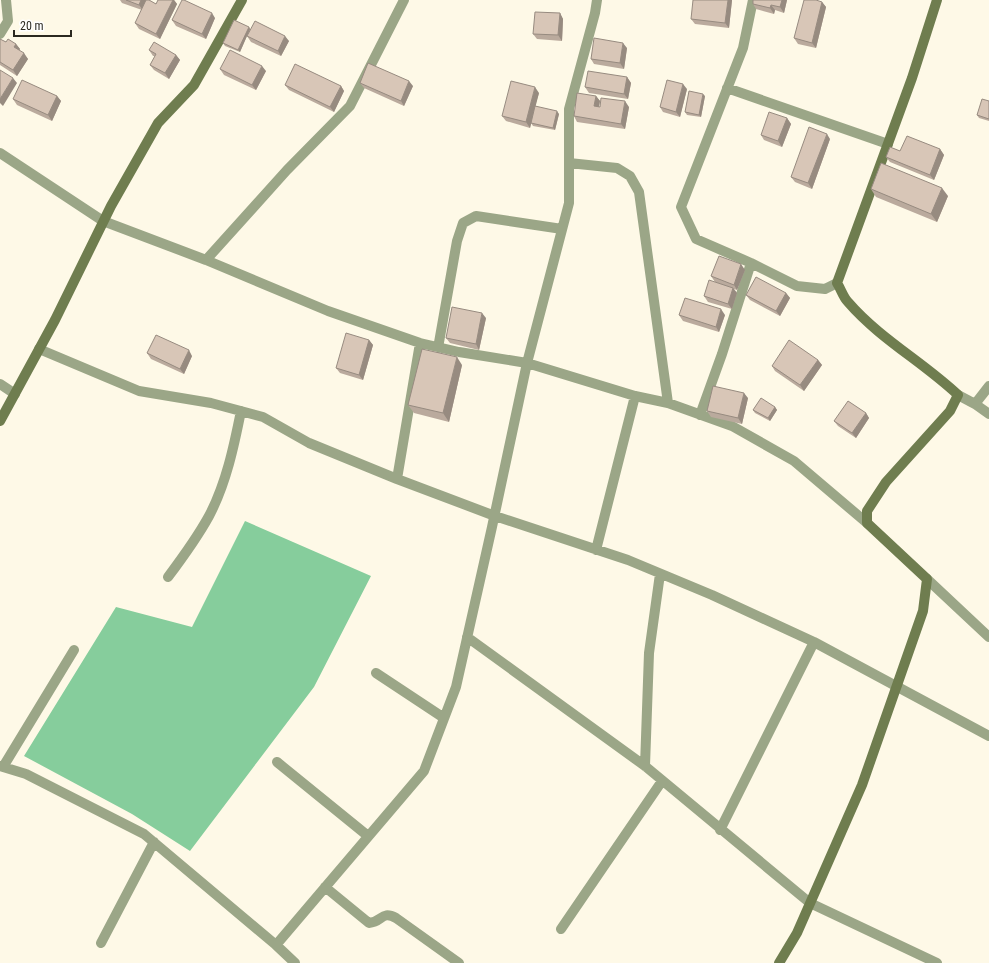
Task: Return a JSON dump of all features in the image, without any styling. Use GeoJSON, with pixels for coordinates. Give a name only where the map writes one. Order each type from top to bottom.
{"type":"FeatureCollection","features":[{"type":"Feature","properties":{"kind":"street"},"geometry":{"type":"LineString","coordinates":[[0,34],[8,21],[6,0]]}},
{"type":"Feature","properties":{"kind":"street"},"geometry":{"type":"LineString","coordinates":[[0,421],[55,320],[103,221],[158,123],[194,85],[242,0]]}},
{"type":"Feature","properties":{"kind":"street"},"geometry":{"type":"LineString","coordinates":[[206,260],[286,170],[350,106],[404,0]]}},
{"type":"Feature","properties":{"kind":"street"},"geometry":{"type":"LineString","coordinates":[[276,945],[424,771],[456,687],[495,516],[527,363],[569,203],[569,109],[595,13],[597,0]]}},
{"type":"Feature","properties":{"kind":"street"},"geometry":{"type":"LineString","coordinates":[[753,0],[742,48],[681,207],[696,239],[751,263],[797,286],[825,289],[837,283],[912,78],[937,0]]}},
{"type":"Feature","properties":{"kind":"street"},"geometry":{"type":"LineString","coordinates":[[727,88],[888,144]]}},
{"type":"Feature","properties":{"kind":"street"},"geometry":{"type":"LineString","coordinates":[[0,153],[103,221],[206,260],[328,312],[438,348],[527,363],[635,396],[668,403],[732,426],[794,461],[867,523],[989,637]]}},
{"type":"Feature","properties":{"kind":"street"},"geometry":{"type":"LineString","coordinates":[[569,163],[617,168],[630,176],[639,192],[668,403]]}},
{"type":"Feature","properties":{"kind":"street"},"geometry":{"type":"LineString","coordinates":[[438,348],[457,241],[463,223],[476,216],[562,229]]}},
{"type":"Feature","properties":{"kind":"street"},"geometry":{"type":"LineString","coordinates":[[700,415],[722,354],[751,263]]}},
{"type":"Feature","properties":{"kind":"street"},"geometry":{"type":"LineString","coordinates":[[837,283],[847,301],[873,327],[945,383],[958,395],[976,404],[989,414]]}},
{"type":"Feature","properties":{"kind":"street"},"geometry":{"type":"LineString","coordinates":[[397,479],[420,343]]}},
{"type":"Feature","properties":{"kind":"street"},"geometry":{"type":"LineString","coordinates":[[39,349],[139,391],[211,403],[263,417],[309,443],[397,479],[495,516],[628,560],[712,595],[814,642],[989,736]]}},
{"type":"Feature","properties":{"kind":"street"},"geometry":{"type":"LineString","coordinates":[[0,384],[15,394]]}},
{"type":"Feature","properties":{"kind":"street"},"geometry":{"type":"LineString","coordinates":[[976,404],[989,386]]}},
{"type":"Feature","properties":{"kind":"street"},"geometry":{"type":"LineString","coordinates":[[867,523],[867,511],[886,482],[950,411],[958,395]]}},
{"type":"Feature","properties":{"kind":"street"},"geometry":{"type":"LineString","coordinates":[[596,550],[635,396]]}},
{"type":"Feature","properties":{"kind":"street"},"geometry":{"type":"LineString","coordinates":[[168,577],[194,542],[210,514],[227,472],[241,411]]}},
{"type":"Feature","properties":{"kind":"street"},"geometry":{"type":"LineString","coordinates":[[645,766],[649,653],[660,574]]}},
{"type":"Feature","properties":{"kind":"street"},"geometry":{"type":"LineString","coordinates":[[779,963],[797,933],[862,785],[923,610],[927,579]]}},
{"type":"Feature","properties":{"kind":"street"},"geometry":{"type":"LineString","coordinates":[[467,637],[645,766],[720,830],[810,903],[937,963]]}},
{"type":"Feature","properties":{"kind":"street"},"geometry":{"type":"LineString","coordinates":[[720,830],[814,642]]}},
{"type":"Feature","properties":{"kind":"street"},"geometry":{"type":"LineString","coordinates":[[74,650],[2,767],[26,774],[144,834],[276,945],[295,963]]}},
{"type":"Feature","properties":{"kind":"street"},"geometry":{"type":"LineString","coordinates":[[376,673],[444,718]]}},
{"type":"Feature","properties":{"kind":"street"},"geometry":{"type":"LineString","coordinates":[[277,762],[368,836]]}},
{"type":"Feature","properties":{"kind":"street"},"geometry":{"type":"LineString","coordinates":[[561,929],[662,781]]}},
{"type":"Feature","properties":{"kind":"street"},"geometry":{"type":"LineString","coordinates":[[101,943],[154,842]]}},
{"type":"Feature","properties":{"kind":"street"},"geometry":{"type":"LineString","coordinates":[[325,887],[369,923],[375,923],[384,915],[389,914],[460,963]]}},
{"type":"Feature","properties":{"kind":"shaded area"},"geometry":{"type":"Polygon","coordinates":[[[245,521],[371,576],[314,687],[190,851],[132,814],[24,756],[116,607],[192,627],[245,521]]]}},
{"type":"Feature","properties":{"kind":"building"},"geometry":{"type":"Polygon","coordinates":[[[126,0],[141,0],[139,5],[126,0]]]}},
{"type":"Feature","properties":{"kind":"building"},"geometry":{"type":"Polygon","coordinates":[[[146,0],[156,4],[158,0],[173,0],[156,34],[135,23],[146,0]]]}},
{"type":"Feature","properties":{"kind":"building"},"geometry":{"type":"Polygon","coordinates":[[[182,0],[212,13],[202,34],[172,20],[182,0]]]}},
{"type":"Feature","properties":{"kind":"building"},"geometry":{"type":"Polygon","coordinates":[[[693,0],[728,0],[725,23],[691,19],[693,0]]]}},
{"type":"Feature","properties":{"kind":"building"},"geometry":{"type":"Polygon","coordinates":[[[753,0],[782,0],[780,7],[771,5],[770,8],[753,4],[753,0]]]}},
{"type":"Feature","properties":{"kind":"building"},"geometry":{"type":"Polygon","coordinates":[[[804,0],[816,0],[822,2],[812,43],[794,38],[804,0]]]}},
{"type":"Feature","properties":{"kind":"building"},"geometry":{"type":"Polygon","coordinates":[[[535,12],[560,13],[558,35],[533,34],[535,12]]]}},
{"type":"Feature","properties":{"kind":"building"},"geometry":{"type":"Polygon","coordinates":[[[234,20],[249,27],[238,50],[223,43],[234,20]]]}},
{"type":"Feature","properties":{"kind":"building"},"geometry":{"type":"Polygon","coordinates":[[[255,21],[285,36],[278,51],[247,36],[255,21]]]}},
{"type":"Feature","properties":{"kind":"building"},"geometry":{"type":"Polygon","coordinates":[[[594,38],[623,43],[620,63],[591,59],[594,38]]]}},
{"type":"Feature","properties":{"kind":"building"},"geometry":{"type":"Polygon","coordinates":[[[0,39],[6,42],[8,39],[16,44],[14,47],[24,53],[13,70],[0,62],[0,39]]]}},
{"type":"Feature","properties":{"kind":"building"},"geometry":{"type":"Polygon","coordinates":[[[154,42],[176,55],[165,73],[150,65],[156,54],[149,50],[154,42]]]}},
{"type":"Feature","properties":{"kind":"building"},"geometry":{"type":"Polygon","coordinates":[[[230,50],[262,66],[252,85],[220,69],[230,50]]]}},
{"type":"Feature","properties":{"kind":"building"},"geometry":{"type":"Polygon","coordinates":[[[368,63],[409,81],[401,101],[360,83],[368,63]]]}},
{"type":"Feature","properties":{"kind":"building"},"geometry":{"type":"Polygon","coordinates":[[[295,64],[341,86],[330,107],[285,85],[295,64]]]}},
{"type":"Feature","properties":{"kind":"building"},"geometry":{"type":"Polygon","coordinates":[[[0,70],[13,78],[0,99],[0,70]]]}},
{"type":"Feature","properties":{"kind":"building"},"geometry":{"type":"Polygon","coordinates":[[[588,71],[627,77],[624,94],[585,87],[588,71]]]}},
{"type":"Feature","properties":{"kind":"building"},"geometry":{"type":"Polygon","coordinates":[[[22,80],[57,96],[48,115],[13,99],[22,80]]]}},
{"type":"Feature","properties":{"kind":"building"},"geometry":{"type":"Polygon","coordinates":[[[667,80],[683,84],[676,112],[660,107],[667,80]]]}},
{"type":"Feature","properties":{"kind":"building"},"geometry":{"type":"Polygon","coordinates":[[[511,81],[535,87],[526,122],[502,116],[511,81]]]}},
{"type":"Feature","properties":{"kind":"building"},"geometry":{"type":"Polygon","coordinates":[[[689,91],[703,94],[699,115],[685,112],[689,91]]]}},
{"type":"Feature","properties":{"kind":"building"},"geometry":{"type":"Polygon","coordinates":[[[577,93],[596,96],[594,106],[600,107],[601,98],[625,101],[621,124],[574,116],[577,93]]]}},
{"type":"Feature","properties":{"kind":"building"},"geometry":{"type":"Polygon","coordinates":[[[982,99],[989,101],[989,119],[977,115],[982,99]]]}},
{"type":"Feature","properties":{"kind":"building"},"geometry":{"type":"Polygon","coordinates":[[[535,106],[557,111],[553,128],[531,123],[535,106]]]}},
{"type":"Feature","properties":{"kind":"building"},"geometry":{"type":"Polygon","coordinates":[[[769,112],[787,118],[778,141],[761,135],[769,112]]]}},
{"type":"Feature","properties":{"kind":"building"},"geometry":{"type":"Polygon","coordinates":[[[809,127],[827,134],[808,183],[791,177],[809,127]]]}},
{"type":"Feature","properties":{"kind":"building"},"geometry":{"type":"Polygon","coordinates":[[[907,136],[940,149],[930,175],[886,157],[890,147],[900,151],[907,136]]]}},
{"type":"Feature","properties":{"kind":"building"},"geometry":{"type":"Polygon","coordinates":[[[881,163],[942,188],[931,214],[871,189],[881,163]]]}},
{"type":"Feature","properties":{"kind":"building"},"geometry":{"type":"Polygon","coordinates":[[[719,256],[741,264],[734,285],[711,276],[719,256]]]}},
{"type":"Feature","properties":{"kind":"building"},"geometry":{"type":"Polygon","coordinates":[[[756,277],[786,293],[776,311],[746,295],[756,277]]]}},
{"type":"Feature","properties":{"kind":"building"},"geometry":{"type":"Polygon","coordinates":[[[709,280],[733,288],[728,304],[704,296],[709,280]]]}},
{"type":"Feature","properties":{"kind":"building"},"geometry":{"type":"Polygon","coordinates":[[[685,298],[721,309],[716,327],[679,315],[685,298]]]}},
{"type":"Feature","properties":{"kind":"building"},"geometry":{"type":"Polygon","coordinates":[[[452,307],[482,313],[476,344],[446,338],[452,307]]]}},
{"type":"Feature","properties":{"kind":"building"},"geometry":{"type":"Polygon","coordinates":[[[346,333],[369,340],[359,375],[336,368],[346,333]]]}},
{"type":"Feature","properties":{"kind":"building"},"geometry":{"type":"Polygon","coordinates":[[[156,335],[189,350],[180,369],[147,353],[156,335]]]}},
{"type":"Feature","properties":{"kind":"building"},"geometry":{"type":"Polygon","coordinates":[[[789,340],[818,360],[800,385],[772,366],[789,340]]]}},
{"type":"Feature","properties":{"kind":"building"},"geometry":{"type":"Polygon","coordinates":[[[422,349],[457,357],[443,413],[408,405],[422,349]]]}},
{"type":"Feature","properties":{"kind":"building"},"geometry":{"type":"Polygon","coordinates":[[[713,386],[744,393],[738,418],[707,411],[713,386]]]}},
{"type":"Feature","properties":{"kind":"building"},"geometry":{"type":"Polygon","coordinates":[[[761,398],[775,407],[768,418],[753,410],[761,398]]]}},
{"type":"Feature","properties":{"kind":"building"},"geometry":{"type":"Polygon","coordinates":[[[848,401],[866,413],[852,433],[834,421],[848,401]]]}}]}
